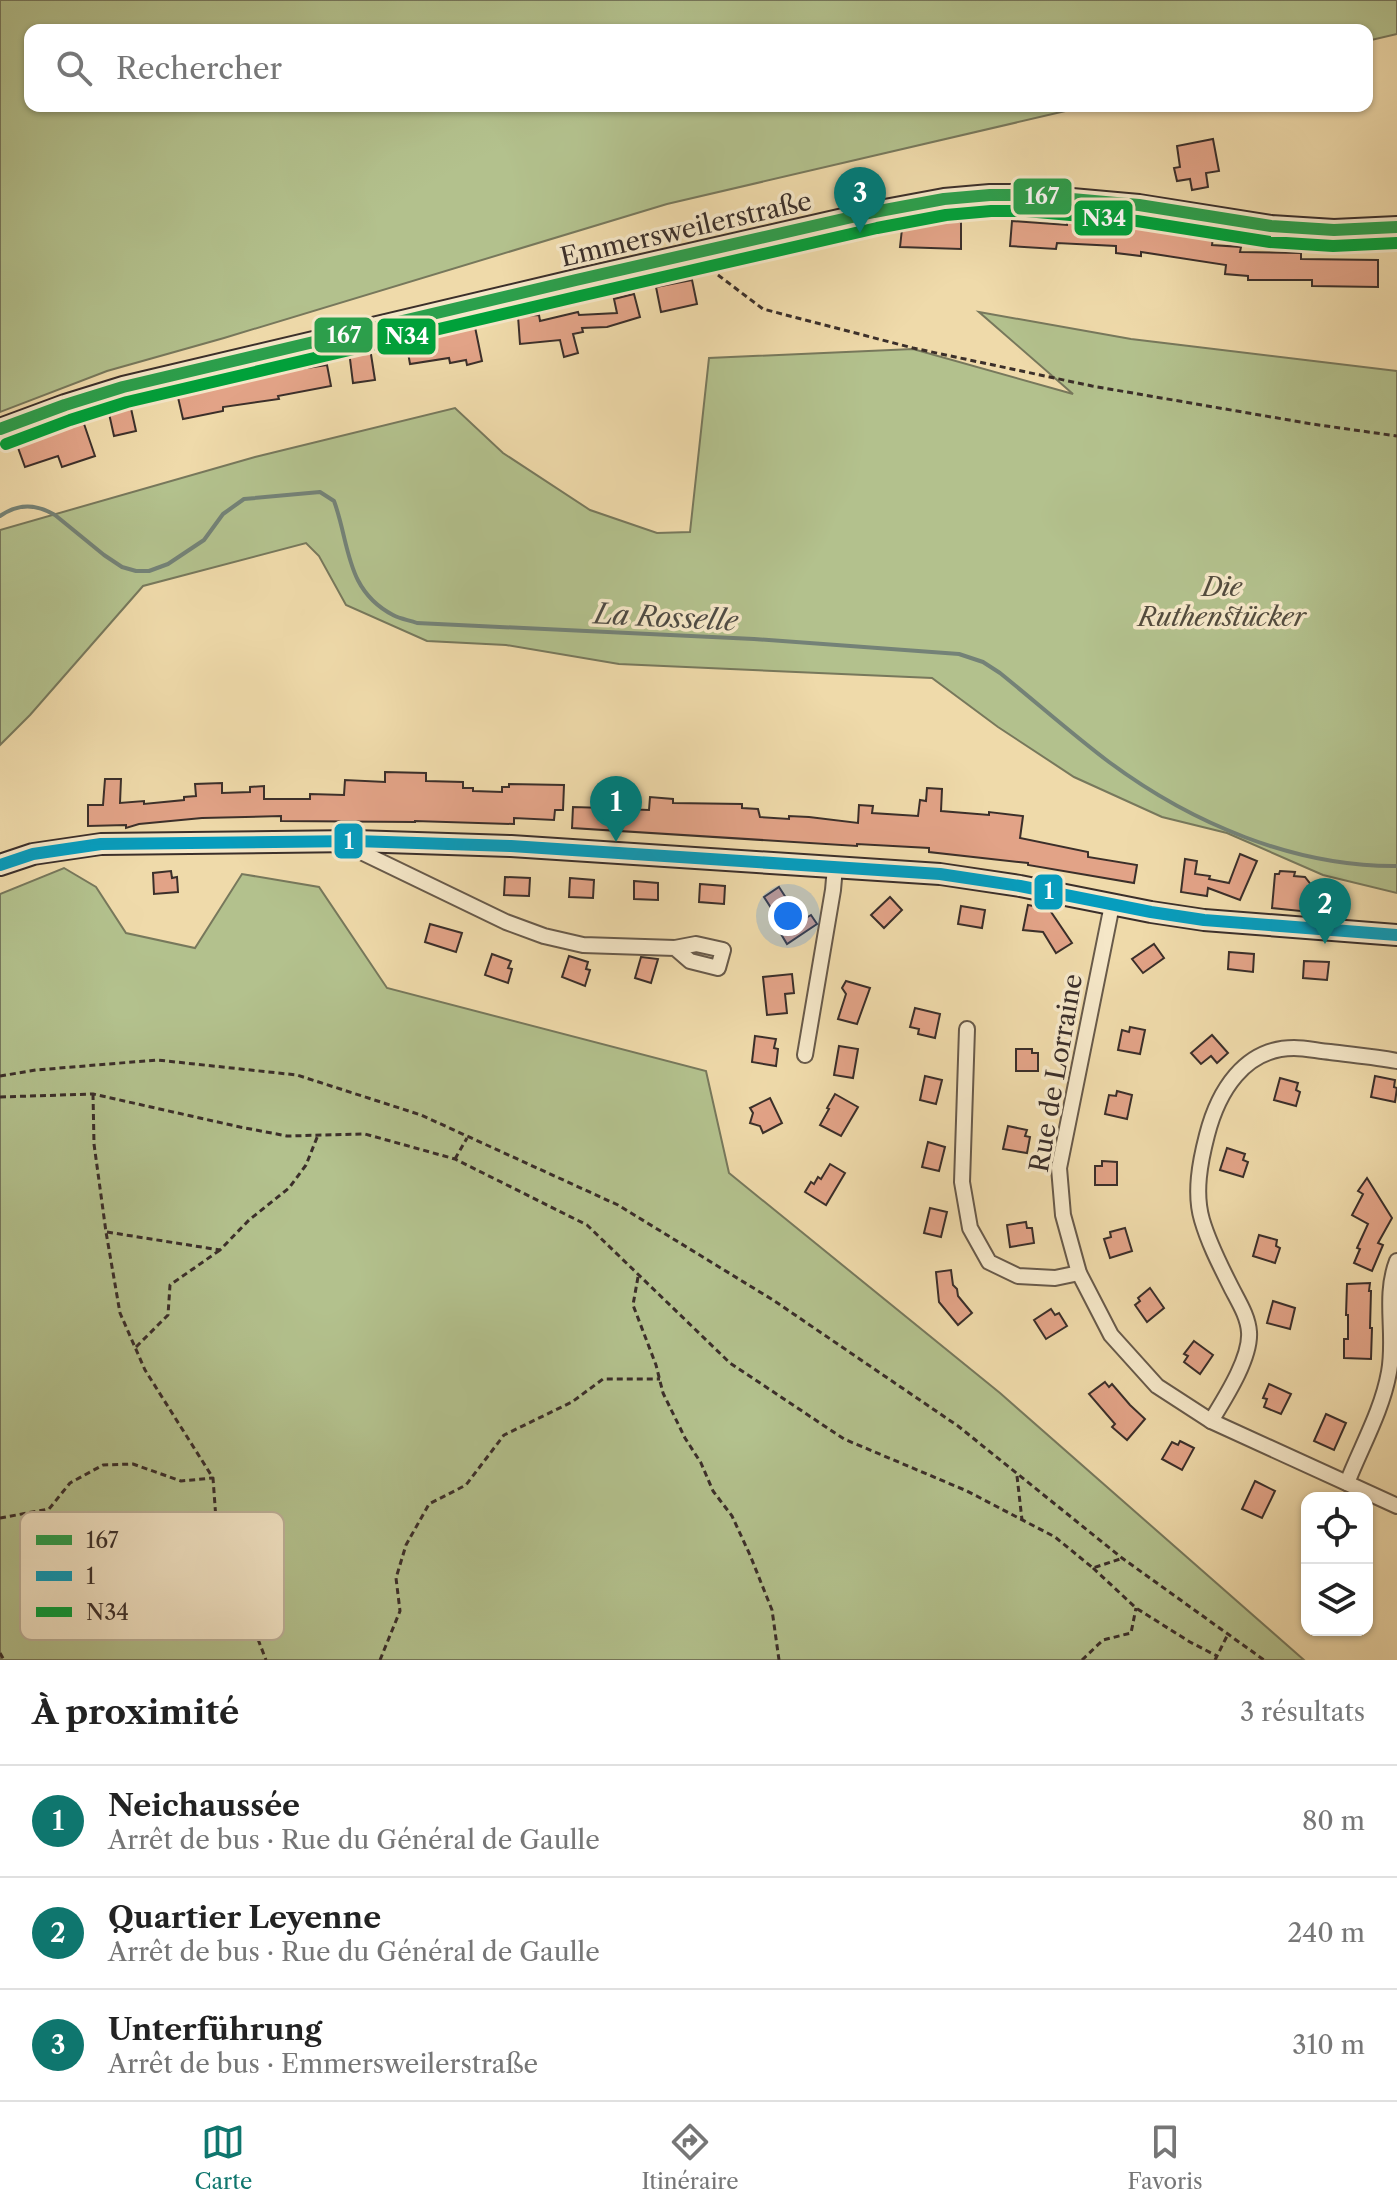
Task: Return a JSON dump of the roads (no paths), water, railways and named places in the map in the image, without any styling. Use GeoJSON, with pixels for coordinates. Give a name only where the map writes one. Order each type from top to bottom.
{"type":"FeatureCollection","features":[{"type":"Feature","properties":{"kind":"main road","name":"Emmersweilerstraße"},"geometry":{"type":"LineString","coordinates":[[0,429],[123,387],[874,212],[944,199],[990,195],[1089,199],[1271,226],[1334,230],[1397,227]]}},
{"type":"Feature","properties":{"kind":"main road"},"geometry":{"type":"LineString","coordinates":[[0,865],[33,854],[101,844],[355,841],[511,846],[940,874],[1204,920],[1397,935]]}},
{"type":"Feature","properties":{"kind":"street"},"geometry":{"type":"LineString","coordinates":[[355,841],[361,852],[506,922],[544,936],[583,945],[675,948]]}},
{"type":"Feature","properties":{"kind":"street"},"geometry":{"type":"LineString","coordinates":[[805,1055],[835,867]]}},
{"type":"Feature","properties":{"kind":"street","name":"Rue de Lorraine"},"geometry":{"type":"LineString","coordinates":[[1112,905],[1059,1168],[1063,1215],[1079,1273],[1111,1335],[1157,1386],[1211,1421],[1397,1506]]}},
{"type":"Feature","properties":{"kind":"street"},"geometry":{"type":"LineString","coordinates":[[967,1029],[962,1182],[970,1228],[989,1262],[1018,1276],[1055,1278],[1079,1273]]}},
{"type":"Feature","properties":{"kind":"street"},"geometry":{"type":"LineString","coordinates":[[1211,1421],[1246,1355],[1249,1332],[1243,1311],[1210,1244],[1201,1216],[1199,1185],[1202,1155],[1210,1121],[1222,1095],[1233,1076],[1266,1053],[1293,1048],[1397,1061]]}},
{"type":"Feature","properties":{"kind":"street"},"geometry":{"type":"LineString","coordinates":[[1347,1483],[1382,1399],[1389,1371],[1392,1345],[1391,1277],[1397,1261]]}},
{"type":"Feature","properties":{"kind":"waterway","name":"La Rosselle"},"geometry":{"type":"LineString","coordinates":[[0,516],[21,507],[41,509],[55,515],[122,567],[149,571],[168,564],[204,540],[223,514],[244,499],[320,492],[334,501],[357,579],[377,605],[399,618],[417,623],[754,639],[959,654],[983,662],[1000,673],[1109,762],[1174,804],[1209,822],[1282,850],[1320,859],[1397,866]]}},
{"type":"Feature","properties":{"kind":"place","name":"Unterführung"},"geometry":{"type":"Point","coordinates":[860,233]}},
{"type":"Feature","properties":{"kind":"place","name":"Neichaussée"},"geometry":{"type":"Point","coordinates":[616,842]}},
{"type":"Feature","properties":{"kind":"place","name":"Quartier Leyenne"},"geometry":{"type":"Point","coordinates":[1325,944]}},
{"type":"Feature","properties":{"kind":"park label","name":"Die Ruthenstücker"},"geometry":{"type":"Point","coordinates":[1222,602]}}]}
